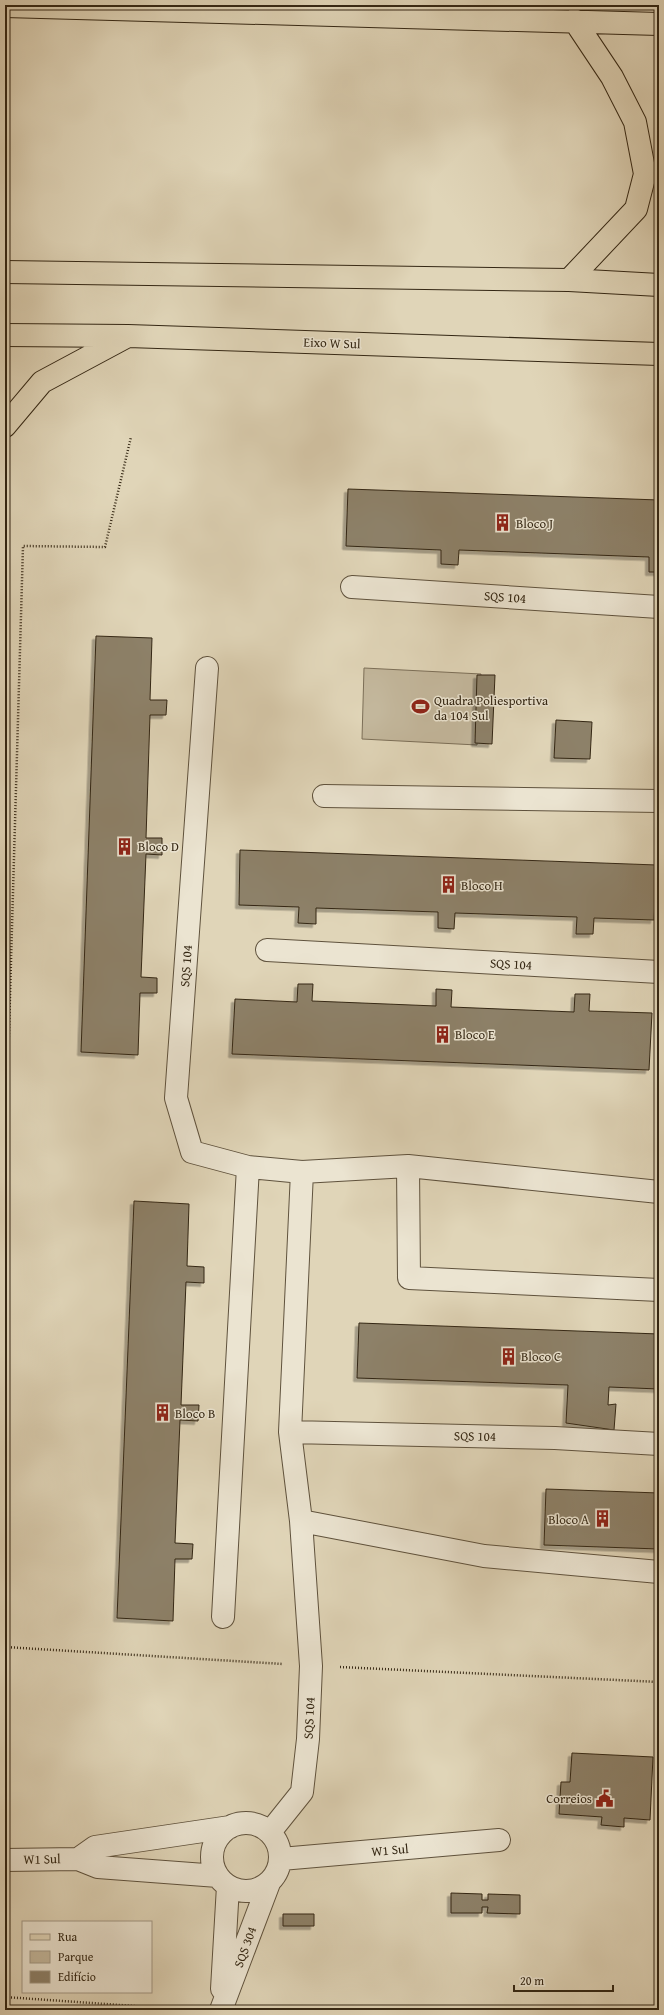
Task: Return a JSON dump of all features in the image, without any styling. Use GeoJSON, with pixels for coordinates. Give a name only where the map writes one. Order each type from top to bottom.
{"type":"FeatureCollection","features":[{"type":"Feature","properties":{"kind":"main road"},"geometry":{"type":"LineString","coordinates":[[5,6],[574,20],[659,24]]}},
{"type":"Feature","properties":{"kind":"main road"},"geometry":{"type":"LineString","coordinates":[[569,280],[636,209],[645,174],[635,122],[612,77],[574,20]]}},
{"type":"Feature","properties":{"kind":"main road"},"geometry":{"type":"LineString","coordinates":[[5,272],[569,280],[659,285]]}},
{"type":"Feature","properties":{"kind":"main road","name":"Eixo W Sul"},"geometry":{"type":"LineString","coordinates":[[5,335],[128,336],[659,354]]}},
{"type":"Feature","properties":{"kind":"main road"},"geometry":{"type":"LineString","coordinates":[[5,426],[42,382],[128,336]]}},
{"type":"Feature","properties":{"kind":"street","name":"SQS 104"},"geometry":{"type":"LineString","coordinates":[[352,587],[659,606]]}},
{"type":"Feature","properties":{"kind":"street","name":"SQS 104"},"geometry":{"type":"LineString","coordinates":[[207,668],[176,1098],[192,1152],[248,1166],[302,1172],[408,1166],[659,1192]]}},
{"type":"Feature","properties":{"kind":"street"},"geometry":{"type":"LineString","coordinates":[[324,796],[659,801]]}},
{"type":"Feature","properties":{"kind":"street","name":"SQS 104"},"geometry":{"type":"LineString","coordinates":[[267,950],[659,972]]}},
{"type":"Feature","properties":{"kind":"street"},"geometry":{"type":"LineString","coordinates":[[222,1617],[248,1166]]}},
{"type":"Feature","properties":{"kind":"street"},"geometry":{"type":"LineString","coordinates":[[408,1166],[410,1278],[659,1290]]}},
{"type":"Feature","properties":{"kind":"street","name":"SQS 104"},"geometry":{"type":"LineString","coordinates":[[270,1832],[302,1792],[308,1739],[311,1666],[301,1521],[290,1432],[302,1172]]}},
{"type":"Feature","properties":{"kind":"street","name":"SQS 104"},"geometry":{"type":"LineString","coordinates":[[290,1432],[555,1438],[659,1444]]}},
{"type":"Feature","properties":{"kind":"street"},"geometry":{"type":"LineString","coordinates":[[301,1521],[484,1556],[659,1572]]}},
{"type":"Feature","properties":{"kind":"street"},"geometry":{"type":"LineString","coordinates":[[244,1823],[258,1825],[270,1832],[278,1844],[281,1859],[277,1872],[268,1883],[256,1890],[242,1891],[223,1881],[212,1863],[213,1849],[219,1836],[230,1827],[244,1823]]}},
{"type":"Feature","properties":{"kind":"street","name":"W1 Sul"},"geometry":{"type":"LineString","coordinates":[[78,1859],[95,1847],[230,1827]]}},
{"type":"Feature","properties":{"kind":"street","name":"W1 Sul"},"geometry":{"type":"LineString","coordinates":[[281,1859],[499,1840]]}},
{"type":"Feature","properties":{"kind":"street","name":"W1 Sul"},"geometry":{"type":"LineString","coordinates":[[5,1860],[78,1859],[98,1867],[223,1881]]}},
{"type":"Feature","properties":{"kind":"street","name":"SQS 304"},"geometry":{"type":"LineString","coordinates":[[221,2010],[223,1881]]}},
{"type":"Feature","properties":{"kind":"street","name":"SQS 304"},"geometry":{"type":"LineString","coordinates":[[221,2010],[268,1883]]}},
{"type":"Feature","properties":{"kind":"path"},"geometry":{"type":"LineString","coordinates":[[5,1169],[23,546],[105,547],[131,438]]}},
{"type":"Feature","properties":{"kind":"path"},"geometry":{"type":"LineString","coordinates":[[5,1997],[199,2010]]}},
{"type":"Feature","properties":{"kind":"green space","name":"Quadra Poliesportiva da 104 Sul"},"geometry":{"type":"Polygon","coordinates":[[[364,668],[481,674],[477,745],[362,739],[364,668]]]}},
{"type":"Feature","properties":{"kind":"building","name":"Bloco J"},"geometry":{"type":"Polygon","coordinates":[[[348,489],[659,500],[659,572],[649,572],[649,557],[459,550],[458,565],[441,564],[441,550],[346,546],[348,489]]]}},
{"type":"Feature","properties":{"kind":"building","name":"Bloco D"},"geometry":{"type":"Polygon","coordinates":[[[96,636],[152,638],[150,700],[167,700],[166,715],[150,715],[146,838],[162,838],[162,855],[146,854],[141,977],[157,978],[157,993],[140,993],[138,1055],[81,1052],[96,636]]]}},
{"type":"Feature","properties":{"kind":"building"},"geometry":{"type":"Polygon","coordinates":[[[477,675],[495,675],[492,744],[475,743],[477,675]]]}},
{"type":"Feature","properties":{"kind":"building"},"geometry":{"type":"Polygon","coordinates":[[[556,720],[592,722],[590,759],[554,758],[556,720]]]}},
{"type":"Feature","properties":{"kind":"building","name":"Bloco H"},"geometry":{"type":"Polygon","coordinates":[[[240,850],[657,865],[654,920],[594,918],[593,934],[576,934],[577,917],[455,913],[454,929],[438,928],[438,912],[316,908],[316,924],[298,923],[299,907],[239,905],[240,850]]]}},
{"type":"Feature","properties":{"kind":"building","name":"Bloco E"},"geometry":{"type":"Polygon","coordinates":[[[298,984],[313,984],[312,1001],[436,1006],[436,989],[452,990],[451,1007],[574,1012],[575,994],[590,994],[589,1011],[652,1013],[649,1070],[232,1054],[235,999],[297,1002],[298,984]]]}},
{"type":"Feature","properties":{"kind":"building","name":"Bloco B"},"geometry":{"type":"Polygon","coordinates":[[[134,1201],[189,1204],[187,1266],[204,1267],[204,1283],[186,1282],[181,1405],[199,1405],[198,1421],[180,1420],[175,1543],[193,1544],[192,1559],[175,1559],[173,1621],[117,1618],[134,1201]]]}},
{"type":"Feature","properties":{"kind":"building","name":"Bloco C"},"geometry":{"type":"Polygon","coordinates":[[[359,1323],[659,1334],[659,1389],[609,1387],[608,1405],[616,1404],[614,1430],[566,1423],[568,1385],[357,1378],[359,1323]]]}},
{"type":"Feature","properties":{"kind":"building","name":"Bloco A"},"geometry":{"type":"Polygon","coordinates":[[[546,1489],[659,1493],[659,1549],[544,1545],[546,1489]]]}},
{"type":"Feature","properties":{"kind":"building","name":"Correios"},"geometry":{"type":"Polygon","coordinates":[[[572,1753],[653,1757],[650,1820],[624,1818],[624,1827],[601,1825],[602,1817],[559,1814],[561,1782],[570,1782],[572,1753]]]}},
{"type":"Feature","properties":{"kind":"building"},"geometry":{"type":"Polygon","coordinates":[[[451,1893],[482,1894],[482,1900],[488,1900],[488,1894],[520,1895],[520,1914],[487,1913],[488,1907],[482,1907],[482,1913],[451,1913],[451,1893]]]}},
{"type":"Feature","properties":{"kind":"building"},"geometry":{"type":"Polygon","coordinates":[[[283,1914],[314,1914],[314,1926],[283,1926],[283,1914]]]}},
{"type":"Feature","properties":{"kind":"place","name":"Bloco J"},"geometry":{"type":"Point","coordinates":[503,523]}},
{"type":"Feature","properties":{"kind":"place","name":"Quadra Poliesportiva da 104 Sul"},"geometry":{"type":"Point","coordinates":[421,707]}},
{"type":"Feature","properties":{"kind":"place","name":"Bloco D"},"geometry":{"type":"Point","coordinates":[125,846]}},
{"type":"Feature","properties":{"kind":"place","name":"Bloco H"},"geometry":{"type":"Point","coordinates":[448,885]}},
{"type":"Feature","properties":{"kind":"place","name":"Bloco E"},"geometry":{"type":"Point","coordinates":[442,1034]}},
{"type":"Feature","properties":{"kind":"place","name":"Bloco C"},"geometry":{"type":"Point","coordinates":[508,1356]}},
{"type":"Feature","properties":{"kind":"place","name":"Bloco B"},"geometry":{"type":"Point","coordinates":[162,1413]}},
{"type":"Feature","properties":{"kind":"place","name":"Bloco A"},"geometry":{"type":"Point","coordinates":[602,1519]}},
{"type":"Feature","properties":{"kind":"place","name":"Correios"},"geometry":{"type":"Point","coordinates":[605,1798]}}]}
